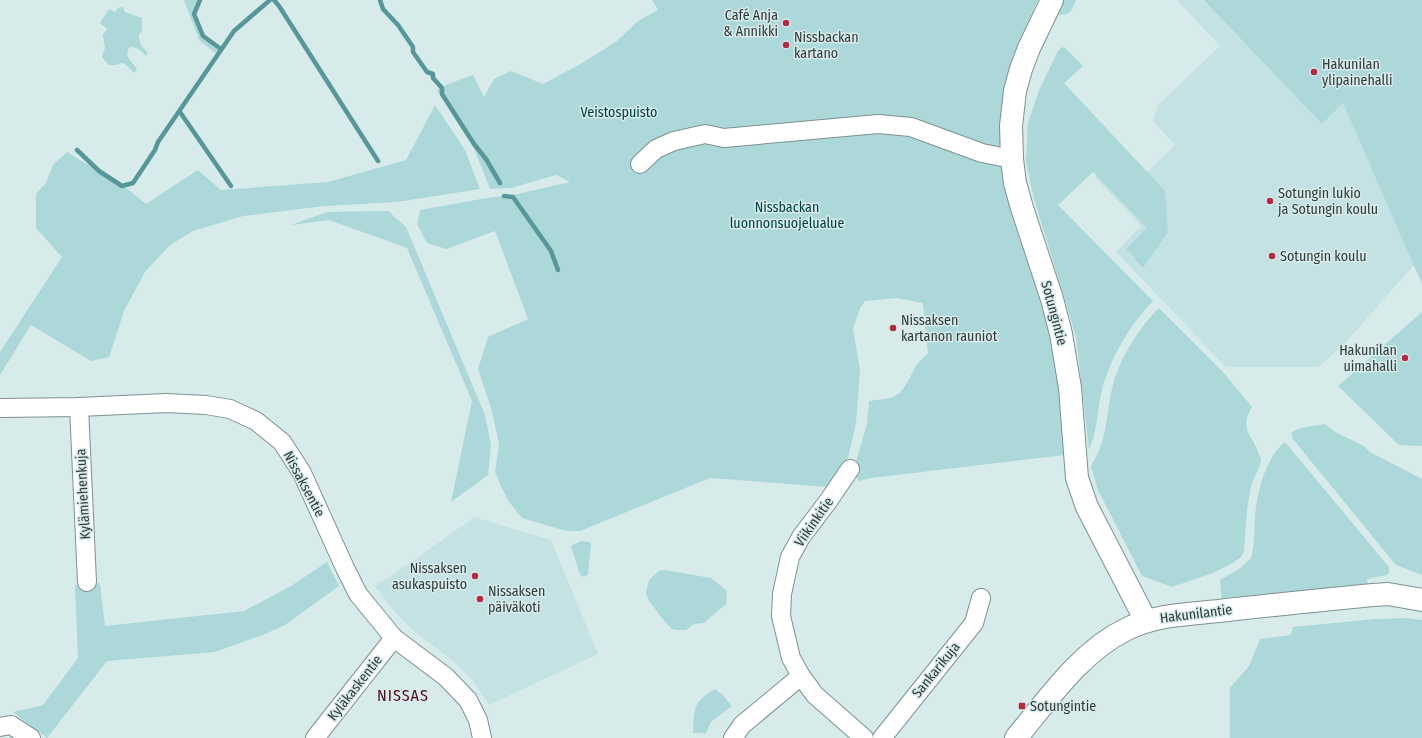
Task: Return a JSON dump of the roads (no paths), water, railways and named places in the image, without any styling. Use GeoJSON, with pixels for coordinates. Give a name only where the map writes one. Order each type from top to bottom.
{"type":"FeatureCollection","features":[{"type":"Feature","properties":{"kind":"street","name":"Sotungintie"},"geometry":{"type":"LineString","coordinates":[[1052,0],[1029,48],[1015,91],[1011,126],[1012,159],[1015,183],[1052,299],[1061,334],[1070,388],[1077,478],[1082,495],[1090,514],[1146,621]]}},
{"type":"Feature","properties":{"kind":"street"},"geometry":{"type":"LineString","coordinates":[[640,164],[656,149],[674,141],[705,134],[724,138],[878,124],[911,128],[982,153],[1012,159]]}},
{"type":"Feature","properties":{"kind":"street","name":"Nissaksentie"},"geometry":{"type":"LineString","coordinates":[[0,408],[79,407],[166,403],[206,405],[230,409],[256,421],[282,442],[302,473],[358,594],[394,638],[446,677],[468,700],[478,720],[482,738]]}},
{"type":"Feature","properties":{"kind":"street","name":"Kylämiehenkuja"},"geometry":{"type":"LineString","coordinates":[[79,407],[87,582]]}},
{"type":"Feature","properties":{"kind":"street","name":"Viikinkitie"},"geometry":{"type":"LineString","coordinates":[[850,469],[830,500],[801,537],[790,557],[782,594],[781,616],[791,658],[801,676],[815,695],[864,738]]}},
{"type":"Feature","properties":{"kind":"street","name":"Hakunilantie"},"geometry":{"type":"LineString","coordinates":[[1016,738],[1060,684],[1082,662],[1106,642],[1124,630],[1146,621],[1175,616],[1373,595],[1388,594],[1422,600]]}},
{"type":"Feature","properties":{"kind":"street","name":"Sankarikuja"},"geometry":{"type":"LineString","coordinates":[[882,738],[974,623],[981,598]]}},
{"type":"Feature","properties":{"kind":"street","name":"Kyläkaskentie"},"geometry":{"type":"LineString","coordinates":[[316,738],[394,638]]}},
{"type":"Feature","properties":{"kind":"street"},"geometry":{"type":"LineString","coordinates":[[734,738],[742,725],[801,676]]}},
{"type":"Feature","properties":{"kind":"street"},"geometry":{"type":"LineString","coordinates":[[0,727],[11,725],[31,738]]}},
{"type":"Feature","properties":{"kind":"waterway"},"geometry":{"type":"LineString","coordinates":[[200,0],[194,14],[203,36],[221,49]]}},
{"type":"Feature","properties":{"kind":"waterway"},"geometry":{"type":"LineString","coordinates":[[77,150],[99,171],[122,186],[133,183],[155,150],[158,142],[234,31],[270,0]]}},
{"type":"Feature","properties":{"kind":"waterway"},"geometry":{"type":"LineString","coordinates":[[274,0],[378,161]]}},
{"type":"Feature","properties":{"kind":"waterway"},"geometry":{"type":"LineString","coordinates":[[380,0],[383,9],[398,25],[413,47],[413,52],[427,72],[433,74],[433,78],[442,88],[442,94],[474,144],[486,159],[500,183]]}},
{"type":"Feature","properties":{"kind":"waterway"},"geometry":{"type":"LineString","coordinates":[[180,112],[231,186]]}},
{"type":"Feature","properties":{"kind":"waterway"},"geometry":{"type":"LineString","coordinates":[[504,196],[513,197],[551,251],[558,270]]}},
{"type":"Feature","properties":{"kind":"place","name":"Café Anja & Annikki"},"geometry":{"type":"Point","coordinates":[786,23]}},
{"type":"Feature","properties":{"kind":"place","name":"Nissbackan kartano"},"geometry":{"type":"Point","coordinates":[786,45]}},
{"type":"Feature","properties":{"kind":"place","name":"Hakunilan ylipainehalli"},"geometry":{"type":"Point","coordinates":[1314,72]}},
{"type":"Feature","properties":{"kind":"place","name":"Sotungin lukio ja Sotungin koulu"},"geometry":{"type":"Point","coordinates":[1270,201]}},
{"type":"Feature","properties":{"kind":"place","name":"Sotungin koulu"},"geometry":{"type":"Point","coordinates":[1272,256]}},
{"type":"Feature","properties":{"kind":"place","name":"Nissaksen kartanon rauniot"},"geometry":{"type":"Point","coordinates":[893,328]}},
{"type":"Feature","properties":{"kind":"place","name":"Hakunilan uimahalli"},"geometry":{"type":"Point","coordinates":[1405,358]}},
{"type":"Feature","properties":{"kind":"place","name":"Nissaksen asukaspuisto"},"geometry":{"type":"Point","coordinates":[475,576]}},
{"type":"Feature","properties":{"kind":"place","name":"Nissaksen päiväkoti"},"geometry":{"type":"Point","coordinates":[480,599]}},
{"type":"Feature","properties":{"kind":"place","name":"Sotungintie"},"geometry":{"type":"Point","coordinates":[1022,706]}},
{"type":"Feature","properties":{"kind":"district","name":"NISSAS"},"geometry":{"type":"Point","coordinates":[403,695]}},
{"type":"Feature","properties":{"kind":"park label","name":"Veistospuisto"},"geometry":{"type":"Point","coordinates":[619,112]}},
{"type":"Feature","properties":{"kind":"park label","name":"Nissbackan luonnonsuojelualue"},"geometry":{"type":"Point","coordinates":[787,216]}}]}
